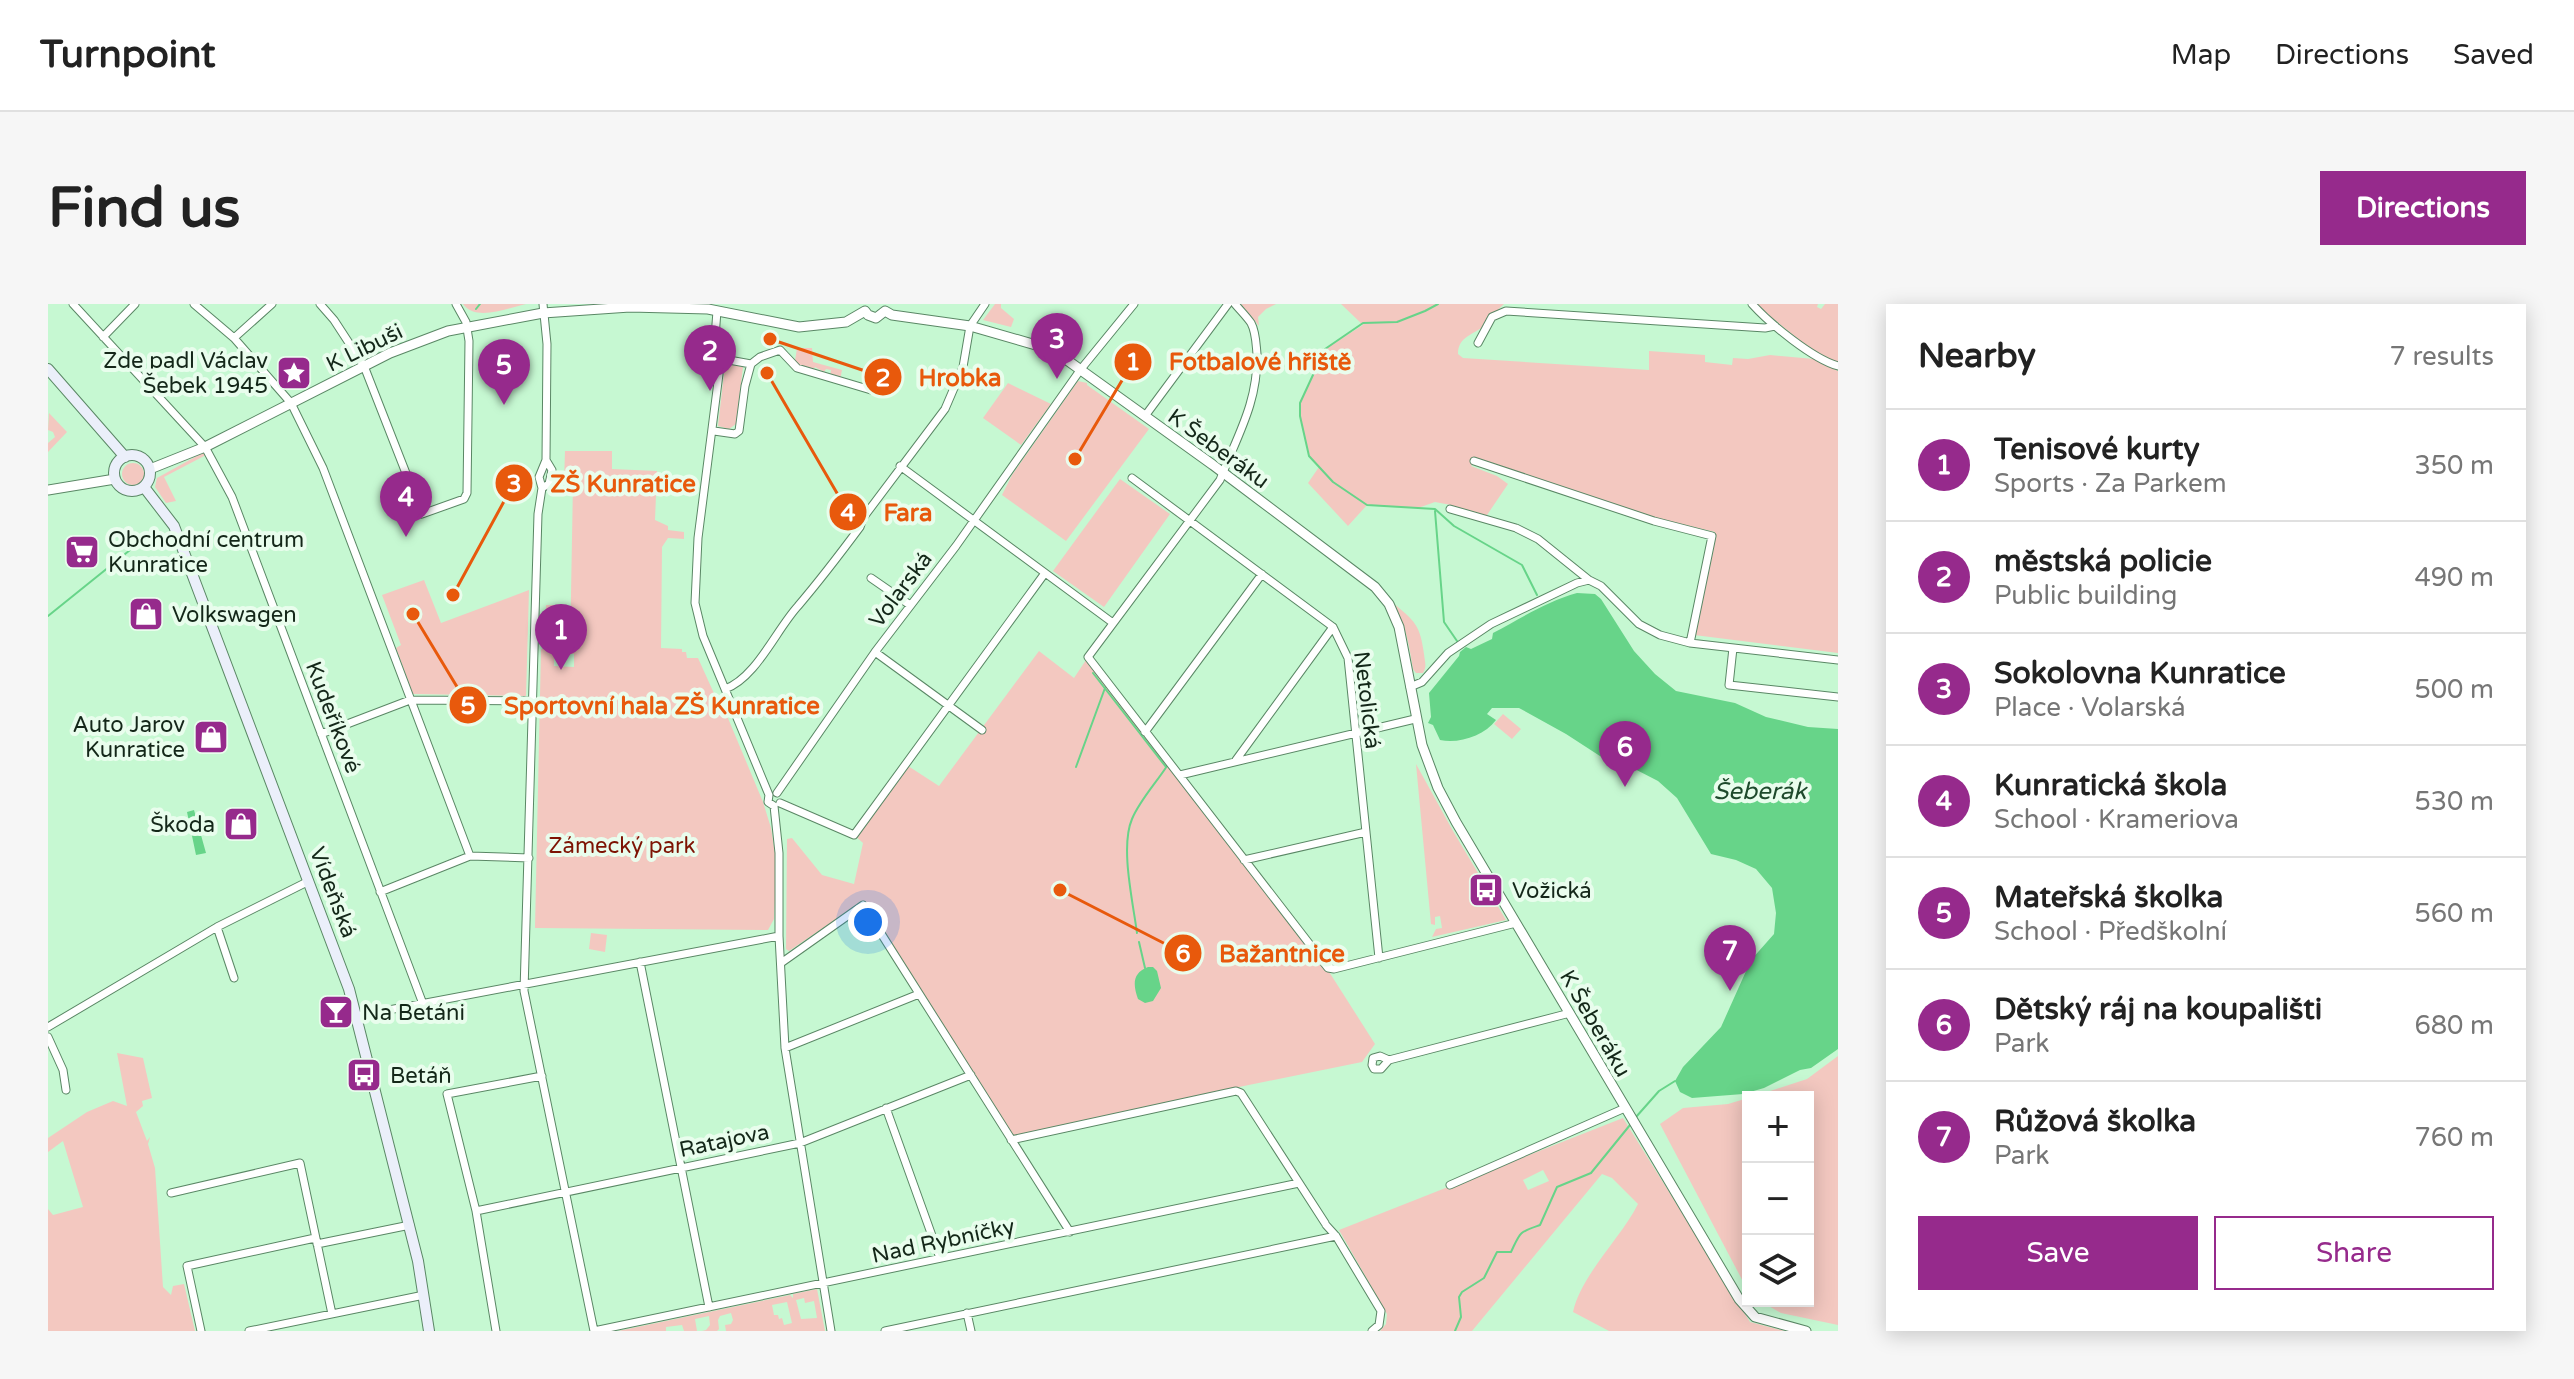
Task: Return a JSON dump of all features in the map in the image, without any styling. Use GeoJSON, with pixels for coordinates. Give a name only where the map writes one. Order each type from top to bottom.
{"type":"FeatureCollection","features":[{"type":"Feature","properties":{"kind":"main road"},"geometry":{"type":"LineString","coordinates":[[48,369],[125,457]]}},
{"type":"Feature","properties":{"kind":"main road"},"geometry":{"type":"LineString","coordinates":[[139,456],[150,469],[144,487],[131,491],[121,487],[115,479],[116,466],[125,457],[139,456]]}},
{"type":"Feature","properties":{"kind":"main road","name":"Vídeňská"},"geometry":{"type":"LineString","coordinates":[[144,487],[174,526],[357,1016],[410,1225],[429,1331]]}},
{"type":"Feature","properties":{"kind":"street","name":"Kudeříkové"},"geometry":{"type":"LineString","coordinates":[[73,304],[205,447],[232,497],[423,1004]]}},
{"type":"Feature","properties":{"kind":"street"},"geometry":{"type":"LineString","coordinates":[[103,337],[135,304]]}},
{"type":"Feature","properties":{"kind":"street"},"geometry":{"type":"LineString","coordinates":[[194,304],[234,338],[291,403],[323,468],[470,856]]}},
{"type":"Feature","properties":{"kind":"street"},"geometry":{"type":"LineString","coordinates":[[234,338],[272,304]]}},
{"type":"Feature","properties":{"kind":"street"},"geometry":{"type":"LineString","coordinates":[[320,304],[364,366],[422,514],[464,499],[467,493],[469,341],[467,327],[456,304]]}},
{"type":"Feature","properties":{"kind":"street"},"geometry":{"type":"LineString","coordinates":[[725,689],[744,678],[828,570],[900,466],[945,409],[963,367],[970,326],[985,304]]}},
{"type":"Feature","properties":{"kind":"street","name":"Volarská"},"geometry":{"type":"LineString","coordinates":[[773,794],[1081,369],[1134,304]]}},
{"type":"Feature","properties":{"kind":"street"},"geometry":{"type":"LineString","coordinates":[[1145,416],[1228,304]]}},
{"type":"Feature","properties":{"kind":"street"},"geometry":{"type":"LineString","coordinates":[[1235,304],[1252,325],[1256,342],[1257,369],[1250,411],[1223,473],[1088,657],[1328,968],[1516,923]]}},
{"type":"Feature","properties":{"kind":"street"},"geometry":{"type":"LineString","coordinates":[[1752,304],[1775,326],[1823,362],[1838,366]]}},
{"type":"Feature","properties":{"kind":"street","name":"K Libuši"},"geometry":{"type":"LineString","coordinates":[[150,469],[205,447],[427,337],[543,308],[646,306],[799,327],[846,322],[865,307]]}},
{"type":"Feature","properties":{"kind":"street","name":"K Šeberáku"},"geometry":{"type":"LineString","coordinates":[[865,307],[870,317],[876,318],[885,308],[892,315],[970,326],[1038,344],[1060,354],[1380,592],[1389,604],[1402,635],[1415,719],[1426,760],[1444,801],[1746,1309],[1755,1317],[1806,1331]]}},
{"type":"Feature","properties":{"kind":"street"},"geometry":{"type":"LineString","coordinates":[[543,308],[547,344],[546,460],[552,470],[552,478],[542,488],[538,514],[524,991],[594,1331]]}},
{"type":"Feature","properties":{"kind":"street"},"geometry":{"type":"LineString","coordinates":[[1478,343],[1492,317],[1506,311],[1765,328],[1775,326]]}},
{"type":"Feature","properties":{"kind":"street"},"geometry":{"type":"LineString","coordinates":[[717,315],[715,337],[719,374],[698,538],[695,603],[703,636],[725,689],[773,794],[781,797],[777,804],[779,936],[785,1048],[831,1331]]}},
{"type":"Feature","properties":{"kind":"street"},"geometry":{"type":"LineString","coordinates":[[714,431],[735,434],[739,431],[751,364],[780,350],[797,368],[871,390]]}},
{"type":"Feature","properties":{"kind":"street"},"geometry":{"type":"LineString","coordinates":[[718,358],[751,364]]}},
{"type":"Feature","properties":{"kind":"street"},"geometry":{"type":"LineString","coordinates":[[1474,461],[1654,521],[1712,536],[1690,643]]}},
{"type":"Feature","properties":{"kind":"street"},"geometry":{"type":"LineString","coordinates":[[900,466],[1113,623]]}},
{"type":"Feature","properties":{"kind":"street","name":"Netolická"},"geometry":{"type":"LineString","coordinates":[[1132,478],[1333,627],[1348,658],[1379,958]]}},
{"type":"Feature","properties":{"kind":"street"},"geometry":{"type":"LineString","coordinates":[[48,490],[115,479]]}},
{"type":"Feature","properties":{"kind":"street"},"geometry":{"type":"LineString","coordinates":[[1450,509],[1524,531],[1601,586],[1639,624],[1660,635],[1690,643],[1838,660]]}},
{"type":"Feature","properties":{"kind":"street"},"geometry":{"type":"LineString","coordinates":[[777,804],[854,835],[1045,573]]}},
{"type":"Feature","properties":{"kind":"street"},"geometry":{"type":"LineString","coordinates":[[1145,732],[1262,574]]}},
{"type":"Feature","properties":{"kind":"street"},"geometry":{"type":"LineString","coordinates":[[871,578],[910,605]]}},
{"type":"Feature","properties":{"kind":"street"},"geometry":{"type":"LineString","coordinates":[[1410,687],[1422,682],[1444,657],[1504,617],[1589,580]]}},
{"type":"Feature","properties":{"kind":"street"},"geometry":{"type":"LineString","coordinates":[[1236,760],[1333,627]]}},
{"type":"Feature","properties":{"kind":"street"},"geometry":{"type":"LineString","coordinates":[[1733,648],[1729,685],[1838,697]]}},
{"type":"Feature","properties":{"kind":"street"},"geometry":{"type":"LineString","coordinates":[[875,652],[982,730]]}},
{"type":"Feature","properties":{"kind":"street"},"geometry":{"type":"LineString","coordinates":[[321,734],[410,700],[532,701]]}},
{"type":"Feature","properties":{"kind":"street"},"geometry":{"type":"LineString","coordinates":[[1180,775],[1415,719]]}},
{"type":"Feature","properties":{"kind":"street"},"geometry":{"type":"LineString","coordinates":[[1244,860],[1366,832]]}},
{"type":"Feature","properties":{"kind":"street"},"geometry":{"type":"LineString","coordinates":[[380,892],[470,856],[529,858]]}},
{"type":"Feature","properties":{"kind":"street"},"geometry":{"type":"LineString","coordinates":[[48,1027],[217,927],[309,881]]}},
{"type":"Feature","properties":{"kind":"street"},"geometry":{"type":"LineString","coordinates":[[781,963],[863,905],[1070,1232]]}},
{"type":"Feature","properties":{"kind":"street"},"geometry":{"type":"LineString","coordinates":[[217,927],[234,978]]}},
{"type":"Feature","properties":{"kind":"street"},"geometry":{"type":"LineString","coordinates":[[357,1016],[779,936]]}},
{"type":"Feature","properties":{"kind":"street"},"geometry":{"type":"LineString","coordinates":[[640,962],[709,1307]]}},
{"type":"Feature","properties":{"kind":"street"},"geometry":{"type":"LineString","coordinates":[[785,1048],[919,994]]}},
{"type":"Feature","properties":{"kind":"street"},"geometry":{"type":"LineString","coordinates":[[1389,1060],[1570,1013]]}},
{"type":"Feature","properties":{"kind":"street"},"geometry":{"type":"LineString","coordinates":[[48,1037],[63,1070],[66,1090]]}},
{"type":"Feature","properties":{"kind":"street","name":"Ratajova"},"geometry":{"type":"LineString","coordinates":[[476,1211],[800,1143],[971,1075]]}},
{"type":"Feature","properties":{"kind":"street"},"geometry":{"type":"LineString","coordinates":[[496,1331],[476,1211],[447,1094],[542,1076]]}},
{"type":"Feature","properties":{"kind":"street"},"geometry":{"type":"LineString","coordinates":[[1011,1140],[1236,1091],[1241,1093],[1336,1236],[1381,1311],[1379,1325],[1372,1331]]}},
{"type":"Feature","properties":{"kind":"street"},"geometry":{"type":"LineString","coordinates":[[886,1108],[940,1258]]}},
{"type":"Feature","properties":{"kind":"street"},"geometry":{"type":"LineString","coordinates":[[1450,1185],[1629,1116]]}},
{"type":"Feature","properties":{"kind":"street"},"geometry":{"type":"LineString","coordinates":[[171,1193],[300,1163],[332,1314]]}},
{"type":"Feature","properties":{"kind":"street","name":"Nad Rybníčky"},"geometry":{"type":"LineString","coordinates":[[594,1331],[1299,1183]]}},
{"type":"Feature","properties":{"kind":"street"},"geometry":{"type":"LineString","coordinates":[[201,1331],[187,1266],[410,1225]]}},
{"type":"Feature","properties":{"kind":"street"},"geometry":{"type":"LineString","coordinates":[[885,1331],[1336,1236]]}},
{"type":"Feature","properties":{"kind":"street"},"geometry":{"type":"LineString","coordinates":[[249,1331],[424,1295]]}},
{"type":"Feature","properties":{"kind":"street"},"geometry":{"type":"LineString","coordinates":[[967,1313],[971,1331]]}},
{"type":"Feature","properties":{"kind":"green space"},"geometry":{"type":"Polygon","coordinates":[[[463,304],[526,304],[484,313],[463,304]]]}},
{"type":"Feature","properties":{"kind":"green space"},"geometry":{"type":"Polygon","coordinates":[[[995,304],[1001,304],[1001,308],[1014,319],[1011,327],[983,320],[995,304]]]}},
{"type":"Feature","properties":{"kind":"green space"},"geometry":{"type":"Polygon","coordinates":[[[1241,304],[1276,304],[1258,317],[1259,326],[1241,304]]]}},
{"type":"Feature","properties":{"kind":"green space"},"geometry":{"type":"Polygon","coordinates":[[[1341,304],[1504,304],[1485,325],[1461,343],[1458,354],[1463,358],[1649,370],[1649,351],[1705,355],[1705,362],[1732,365],[1733,358],[1770,355],[1814,359],[1838,371],[1838,653],[1694,635],[1715,532],[1651,517],[1477,460],[1471,466],[1508,484],[1485,518],[1435,502],[1418,508],[1367,505],[1348,526],[1308,483],[1319,467],[1310,457],[1300,416],[1300,404],[1325,349],[1363,325],[1341,304]]]}},
{"type":"Feature","properties":{"kind":"green space"},"geometry":{"type":"Polygon","coordinates":[[[1755,304],[1818,304],[1817,307],[1821,309],[1825,304],[1838,304],[1838,363],[1809,348],[1755,304]]]}},
{"type":"Feature","properties":{"kind":"green space"},"geometry":{"type":"Polygon","coordinates":[[[797,348],[812,348],[813,362],[842,370],[840,380],[830,377],[831,370],[824,372],[815,367],[812,371],[799,366],[795,361],[797,348]]]}},
{"type":"Feature","properties":{"kind":"green space"},"geometry":{"type":"Polygon","coordinates":[[[725,365],[743,367],[736,424],[729,429],[718,426],[725,365]]]}},
{"type":"Feature","properties":{"kind":"green space"},"geometry":{"type":"Polygon","coordinates":[[[1078,381],[1087,383],[1149,429],[1066,541],[1002,495],[1012,475],[1078,381]]]}},
{"type":"Feature","properties":{"kind":"green space"},"geometry":{"type":"Polygon","coordinates":[[[1008,383],[1051,404],[1021,445],[983,418],[1008,383]]]}},
{"type":"Feature","properties":{"kind":"green space"},"geometry":{"type":"Polygon","coordinates":[[[49,413],[67,432],[48,452],[48,443],[55,437],[48,430],[49,413]]]}},
{"type":"Feature","properties":{"kind":"green space","name":"Zámecký park"},"geometry":{"type":"Polygon","coordinates":[[[565,451],[612,451],[612,469],[657,471],[655,520],[668,526],[668,530],[684,532],[684,539],[668,538],[662,547],[661,648],[682,649],[687,658],[698,658],[717,700],[722,698],[728,709],[725,711],[771,828],[776,860],[775,900],[774,919],[768,930],[535,928],[541,649],[570,650],[573,483],[564,483],[565,451]],[[554,653],[554,666],[574,667],[574,654],[554,653]]]}},
{"type":"Feature","properties":{"kind":"green space"},"geometry":{"type":"Polygon","coordinates":[[[204,452],[206,455],[164,477],[176,501],[166,503],[155,487],[157,478],[204,452]]]}},
{"type":"Feature","properties":{"kind":"green space"},"geometry":{"type":"Polygon","coordinates":[[[129,463],[137,463],[144,474],[137,485],[129,485],[122,478],[122,470],[129,463]]]}},
{"type":"Feature","properties":{"kind":"green space"},"geometry":{"type":"Polygon","coordinates":[[[1120,479],[1170,514],[1104,607],[1053,571],[1120,479]]]}},
{"type":"Feature","properties":{"kind":"green space"},"geometry":{"type":"Polygon","coordinates":[[[424,580],[441,623],[529,590],[526,696],[413,694],[396,648],[401,645],[382,595],[424,580]]]}},
{"type":"Feature","properties":{"kind":"green space"},"geometry":{"type":"Polygon","coordinates":[[[1393,603],[1418,630],[1425,662],[1423,673],[1416,673],[1413,669],[1404,627],[1393,603]]]}},
{"type":"Feature","properties":{"kind":"green space"},"geometry":{"type":"Polygon","coordinates":[[[546,605],[566,605],[565,647],[545,647],[546,605]]]}},
{"type":"Feature","properties":{"kind":"green space"},"geometry":{"type":"Polygon","coordinates":[[[1039,651],[1074,678],[1088,657],[1244,860],[1251,875],[1326,967],[1375,1044],[1362,1062],[1011,1140],[861,902],[789,951],[786,949],[787,839],[792,838],[822,875],[854,884],[863,843],[854,835],[905,764],[939,786],[1039,651]]]}},
{"type":"Feature","properties":{"kind":"green space"},"geometry":{"type":"Polygon","coordinates":[[[1503,714],[1521,729],[1512,739],[1494,724],[1503,714]]]}},
{"type":"Feature","properties":{"kind":"green space"},"geometry":{"type":"Polygon","coordinates":[[[1416,764],[1506,920],[1432,937],[1436,929],[1442,928],[1440,916],[1435,917],[1435,925],[1431,924],[1416,764]]]}},
{"type":"Feature","properties":{"kind":"green space"},"geometry":{"type":"Polygon","coordinates":[[[591,933],[607,935],[605,952],[589,949],[591,933]]]}},
{"type":"Feature","properties":{"kind":"green space"},"geometry":{"type":"Polygon","coordinates":[[[117,1053],[143,1058],[152,1098],[142,1101],[143,1106],[136,1112],[147,1141],[150,1137],[148,1144],[155,1168],[163,1287],[171,1295],[173,1286],[184,1284],[195,1331],[48,1331],[48,1209],[53,1215],[83,1207],[63,1141],[48,1152],[48,1138],[87,1112],[113,1101],[127,1106],[117,1053]]]}},
{"type":"Feature","properties":{"kind":"green space"},"geometry":{"type":"Polygon","coordinates":[[[1838,1056],[1838,1325],[1781,1313],[1770,1307],[1814,1307],[1814,1091],[1770,1091],[1807,1079],[1838,1056]]]}},
{"type":"Feature","properties":{"kind":"green space"},"geometry":{"type":"Polygon","coordinates":[[[1742,1100],[1742,1280],[1660,1124],[1683,1108],[1742,1100]]]}},
{"type":"Feature","properties":{"kind":"green space"},"geometry":{"type":"Polygon","coordinates":[[[1623,1118],[1750,1322],[1785,1331],[1609,1331],[1573,1312],[1584,1284],[1638,1204],[1612,1178],[1602,1174],[1472,1331],[1380,1331],[1386,1324],[1387,1314],[1339,1230],[1623,1118]],[[1543,1170],[1523,1180],[1528,1190],[1549,1181],[1543,1170]]]}},
{"type":"Feature","properties":{"kind":"green space"},"geometry":{"type":"Polygon","coordinates":[[[817,1289],[825,1331],[726,1331],[725,1325],[733,1320],[731,1313],[720,1316],[717,1331],[702,1331],[710,1325],[709,1316],[695,1319],[697,1331],[684,1331],[682,1325],[666,1327],[666,1331],[618,1331],[790,1295],[793,1298],[793,1294],[817,1289]],[[804,1298],[796,1300],[801,1319],[817,1318],[814,1301],[805,1303],[804,1298]],[[787,1302],[772,1305],[774,1315],[782,1318],[784,1325],[792,1323],[787,1302]]]}},
{"type":"Feature","properties":{"kind":"water","name":"Šeberák"},"geometry":{"type":"Polygon","coordinates":[[[1577,593],[1595,594],[1634,651],[1676,691],[1735,703],[1766,717],[1808,727],[1838,729],[1838,1049],[1811,1068],[1800,1070],[1764,1088],[1742,1091],[1742,1094],[1692,1098],[1680,1092],[1675,1081],[1683,1067],[1721,1027],[1751,960],[1774,934],[1776,913],[1772,888],[1756,869],[1711,854],[1677,798],[1658,781],[1625,764],[1603,758],[1519,708],[1492,708],[1487,714],[1496,720],[1491,726],[1463,740],[1440,740],[1433,725],[1428,723],[1431,717],[1429,693],[1460,652],[1492,639],[1493,633],[1577,593]]]}},
{"type":"Feature","properties":{"kind":"water"},"geometry":{"type":"Polygon","coordinates":[[[194,810],[206,853],[196,855],[187,812],[194,810]]]}},
{"type":"Feature","properties":{"kind":"water"},"geometry":{"type":"Polygon","coordinates":[[[1148,967],[1157,971],[1161,988],[1153,1001],[1145,1003],[1138,999],[1135,984],[1136,976],[1148,967]]]}},
{"type":"Feature","properties":{"kind":"waterway"},"geometry":{"type":"LineString","coordinates":[[476,309],[480,304]]}},
{"type":"Feature","properties":{"kind":"waterway"},"geometry":{"type":"LineString","coordinates":[[1438,304],[1397,322],[1363,323],[1325,349],[1300,403],[1309,456],[1333,482],[1367,505],[1435,509],[1454,526],[1522,565],[1537,595]]}},
{"type":"Feature","properties":{"kind":"waterway"},"geometry":{"type":"LineString","coordinates":[[1435,511],[1444,622],[1457,641]]}},
{"type":"Feature","properties":{"kind":"waterway"},"geometry":{"type":"LineString","coordinates":[[48,616],[135,546],[158,536]]}},
{"type":"Feature","properties":{"kind":"waterway"},"geometry":{"type":"LineString","coordinates":[[1093,673],[1166,767]]}},
{"type":"Feature","properties":{"kind":"waterway"},"geometry":{"type":"LineString","coordinates":[[1076,767],[1105,688]]}},
{"type":"Feature","properties":{"kind":"waterway"},"geometry":{"type":"LineString","coordinates":[[1137,933],[1128,875],[1129,831],[1139,805],[1167,766]]}},
{"type":"Feature","properties":{"kind":"waterway"},"geometry":{"type":"LineString","coordinates":[[1139,942],[1145,968]]}},
{"type":"Feature","properties":{"kind":"waterway"},"geometry":{"type":"LineString","coordinates":[[1636,1117],[1659,1091],[1675,1081]]}},
{"type":"Feature","properties":{"kind":"waterway"},"geometry":{"type":"LineString","coordinates":[[1455,1331],[1461,1317],[1459,1297],[1462,1292],[1484,1278],[1497,1252],[1511,1252],[1521,1234],[1540,1225],[1557,1187],[1591,1173],[1630,1125]]}},
{"type":"Feature","properties":{"kind":"place","name":"Hrobka"},"geometry":{"type":"Point","coordinates":[770,339]}},
{"type":"Feature","properties":{"kind":"place","name":"Zde padl Václav Šebek 1945"},"geometry":{"type":"Point","coordinates":[294,373]}},
{"type":"Feature","properties":{"kind":"place","name":"Fara"},"geometry":{"type":"Point","coordinates":[767,373]}},
{"type":"Feature","properties":{"kind":"place","name":"Sokolovna Kunratice"},"geometry":{"type":"Point","coordinates":[1057,379]}},
{"type":"Feature","properties":{"kind":"place","name":"městská policie"},"geometry":{"type":"Point","coordinates":[710,391]}},
{"type":"Feature","properties":{"kind":"place","name":"Mateřská školka"},"geometry":{"type":"Point","coordinates":[504,405]}},
{"type":"Feature","properties":{"kind":"place","name":"Fotbalové hřiště"},"geometry":{"type":"Point","coordinates":[1075,459]}},
{"type":"Feature","properties":{"kind":"place","name":"Kunratická škola"},"geometry":{"type":"Point","coordinates":[406,537]}},
{"type":"Feature","properties":{"kind":"place","name":"Obchodní centrum Kunratice"},"geometry":{"type":"Point","coordinates":[82,552]}},
{"type":"Feature","properties":{"kind":"place","name":"ZŠ Kunratice"},"geometry":{"type":"Point","coordinates":[453,595]}},
{"type":"Feature","properties":{"kind":"place","name":"Volkswagen"},"geometry":{"type":"Point","coordinates":[146,614]}},
{"type":"Feature","properties":{"kind":"place","name":"Sportovní hala ZŠ Kunratice"},"geometry":{"type":"Point","coordinates":[413,614]}},
{"type":"Feature","properties":{"kind":"place","name":"Tenisové kurty"},"geometry":{"type":"Point","coordinates":[561,670]}},
{"type":"Feature","properties":{"kind":"place","name":"Auto Jarov Kunratice"},"geometry":{"type":"Point","coordinates":[211,737]}},
{"type":"Feature","properties":{"kind":"place","name":"Dětský ráj na koupališti"},"geometry":{"type":"Point","coordinates":[1625,787]}},
{"type":"Feature","properties":{"kind":"place","name":"Škoda"},"geometry":{"type":"Point","coordinates":[241,824]}},
{"type":"Feature","properties":{"kind":"place","name":"Bažantnice"},"geometry":{"type":"Point","coordinates":[1060,890]}},
{"type":"Feature","properties":{"kind":"place","name":"Vožická"},"geometry":{"type":"Point","coordinates":[1486,890]}},
{"type":"Feature","properties":{"kind":"place","name":"Růžová školka"},"geometry":{"type":"Point","coordinates":[1730,991]}},
{"type":"Feature","properties":{"kind":"place","name":"Na Betáni"},"geometry":{"type":"Point","coordinates":[336,1012]}},
{"type":"Feature","properties":{"kind":"place","name":"Betáň"},"geometry":{"type":"Point","coordinates":[364,1075]}}]}
